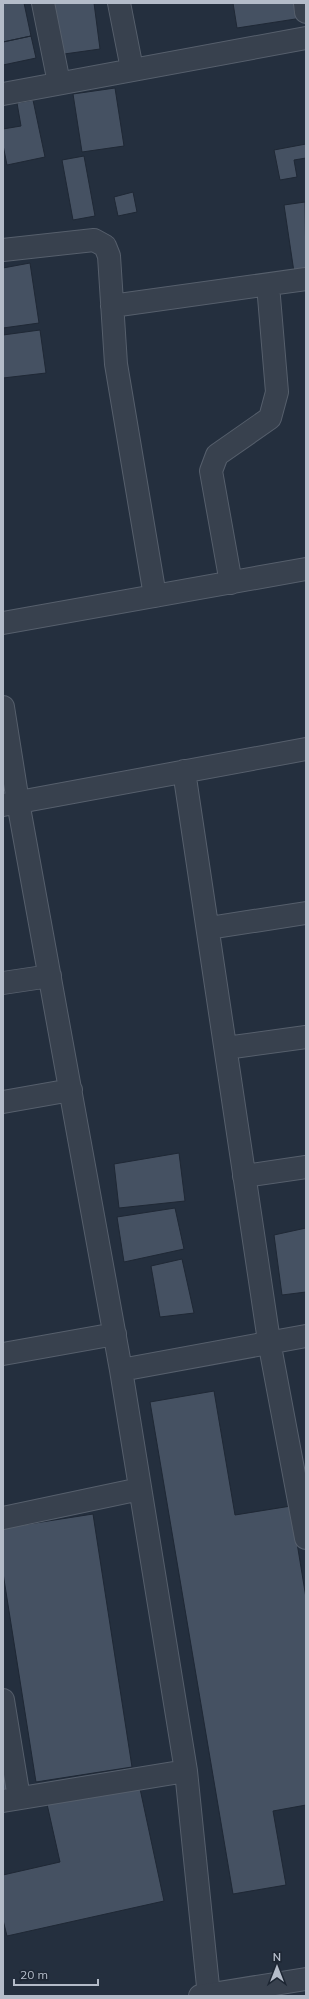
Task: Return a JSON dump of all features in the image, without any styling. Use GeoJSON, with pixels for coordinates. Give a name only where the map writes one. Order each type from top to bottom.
{"type":"FeatureCollection","features":[{"type":"Feature","properties":{"kind":"street"},"geometry":{"type":"LineString","coordinates":[[43,3],[59,83]]}},
{"type":"Feature","properties":{"kind":"street"},"geometry":{"type":"LineString","coordinates":[[119,3],[132,69]]}},
{"type":"Feature","properties":{"kind":"street"},"geometry":{"type":"LineString","coordinates":[[305,3],[306,12]]}},
{"type":"Feature","properties":{"kind":"street"},"geometry":{"type":"LineString","coordinates":[[3,94],[306,38]]}},
{"type":"Feature","properties":{"kind":"street"},"geometry":{"type":"LineString","coordinates":[[3,250],[94,240],[101,242],[105,246],[109,256],[116,364],[155,596]]}},
{"type":"Feature","properties":{"kind":"street"},"geometry":{"type":"LineString","coordinates":[[112,306],[306,279]]}},
{"type":"Feature","properties":{"kind":"street"},"geometry":{"type":"LineString","coordinates":[[231,583],[211,471],[217,454],[270,418],[277,392],[268,284]]}},
{"type":"Feature","properties":{"kind":"street"},"geometry":{"type":"LineString","coordinates":[[3,623],[306,569]]}},
{"type":"Feature","properties":{"kind":"street"},"geometry":{"type":"LineString","coordinates":[[3,707],[11,803],[50,976],[71,1090],[121,1370],[186,1771],[206,1996],[306,1979]]}},
{"type":"Feature","properties":{"kind":"street"},"geometry":{"type":"LineString","coordinates":[[11,803],[306,750]]}},
{"type":"Feature","properties":{"kind":"street"},"geometry":{"type":"LineString","coordinates":[[184,771],[269,1341],[304,1510],[306,1538]]}},
{"type":"Feature","properties":{"kind":"street"},"geometry":{"type":"LineString","coordinates":[[208,928],[306,913]]}},
{"type":"Feature","properties":{"kind":"street"},"geometry":{"type":"LineString","coordinates":[[3,984],[50,976]]}},
{"type":"Feature","properties":{"kind":"street"},"geometry":{"type":"LineString","coordinates":[[226,1048],[306,1037]]}},
{"type":"Feature","properties":{"kind":"street"},"geometry":{"type":"LineString","coordinates":[[3,1102],[71,1090]]}},
{"type":"Feature","properties":{"kind":"street"},"geometry":{"type":"LineString","coordinates":[[244,1176],[306,1167]]}},
{"type":"Feature","properties":{"kind":"street"},"geometry":{"type":"LineString","coordinates":[[3,1354],[114,1334]]}},
{"type":"Feature","properties":{"kind":"street"},"geometry":{"type":"LineString","coordinates":[[121,1370],[269,1341],[306,1336]]}},
{"type":"Feature","properties":{"kind":"street"},"geometry":{"type":"LineString","coordinates":[[3,1518],[140,1489]]}},
{"type":"Feature","properties":{"kind":"street"},"geometry":{"type":"LineString","coordinates":[[3,1700],[11,1799],[186,1771]]}},
{"type":"Feature","properties":{"kind":"building"},"geometry":{"type":"Polygon","coordinates":[[[3,3],[24,3],[31,36],[3,42],[3,3]]]}},
{"type":"Feature","properties":{"kind":"building"},"geometry":{"type":"Polygon","coordinates":[[[50,3],[94,3],[100,49],[57,55],[50,3]]]}},
{"type":"Feature","properties":{"kind":"building"},"geometry":{"type":"Polygon","coordinates":[[[233,3],[299,3],[302,18],[237,28],[233,3]]]}},
{"type":"Feature","properties":{"kind":"building"},"geometry":{"type":"Polygon","coordinates":[[[31,36],[36,58],[3,65],[3,42],[31,36]]]}},
{"type":"Feature","properties":{"kind":"building"},"geometry":{"type":"Polygon","coordinates":[[[115,88],[124,146],[82,152],[73,94],[115,88]]]}},
{"type":"Feature","properties":{"kind":"building"},"geometry":{"type":"Polygon","coordinates":[[[33,100],[45,157],[7,165],[3,145],[3,129],[21,126],[17,103],[33,100]]]}},
{"type":"Feature","properties":{"kind":"building"},"geometry":{"type":"Polygon","coordinates":[[[306,144],[306,158],[294,160],[297,177],[280,180],[274,150],[306,144]]]}},
{"type":"Feature","properties":{"kind":"building"},"geometry":{"type":"Polygon","coordinates":[[[84,156],[95,216],[73,220],[62,160],[84,156]]]}},
{"type":"Feature","properties":{"kind":"building"},"geometry":{"type":"Polygon","coordinates":[[[133,192],[137,212],[118,216],[114,197],[133,192]]]}},
{"type":"Feature","properties":{"kind":"building"},"geometry":{"type":"Polygon","coordinates":[[[305,202],[306,270],[294,272],[284,205],[305,202]]]}},
{"type":"Feature","properties":{"kind":"building"},"geometry":{"type":"Polygon","coordinates":[[[30,263],[39,323],[3,328],[3,268],[30,263]]]}},
{"type":"Feature","properties":{"kind":"building"},"geometry":{"type":"Polygon","coordinates":[[[40,330],[46,373],[3,378],[3,335],[40,330]]]}},
{"type":"Feature","properties":{"kind":"building"},"geometry":{"type":"Polygon","coordinates":[[[179,1153],[185,1201],[119,1208],[114,1164],[179,1153]]]}},
{"type":"Feature","properties":{"kind":"building"},"geometry":{"type":"Polygon","coordinates":[[[175,1208],[184,1249],[124,1262],[117,1217],[175,1208]]]}},
{"type":"Feature","properties":{"kind":"building"},"geometry":{"type":"Polygon","coordinates":[[[306,1228],[306,1292],[282,1295],[274,1235],[306,1228]]]}},
{"type":"Feature","properties":{"kind":"building"},"geometry":{"type":"Polygon","coordinates":[[[182,1259],[194,1313],[160,1317],[151,1266],[182,1259]]]}},
{"type":"Feature","properties":{"kind":"building"},"geometry":{"type":"Polygon","coordinates":[[[214,1391],[235,1515],[291,1506],[306,1598],[306,1805],[273,1811],[286,1885],[233,1894],[150,1402],[214,1391]]]}},
{"type":"Feature","properties":{"kind":"building"},"geometry":{"type":"Polygon","coordinates":[[[93,1514],[132,1767],[36,1782],[3,1573],[3,1528],[93,1514]]]}},
{"type":"Feature","properties":{"kind":"building"},"geometry":{"type":"Polygon","coordinates":[[[3,1757],[8,1789],[3,1790],[3,1757]]]}},
{"type":"Feature","properties":{"kind":"building"},"geometry":{"type":"Polygon","coordinates":[[[139,1784],[164,1901],[7,1936],[3,1920],[3,1875],[60,1862],[47,1804],[139,1784]]]}}]}
